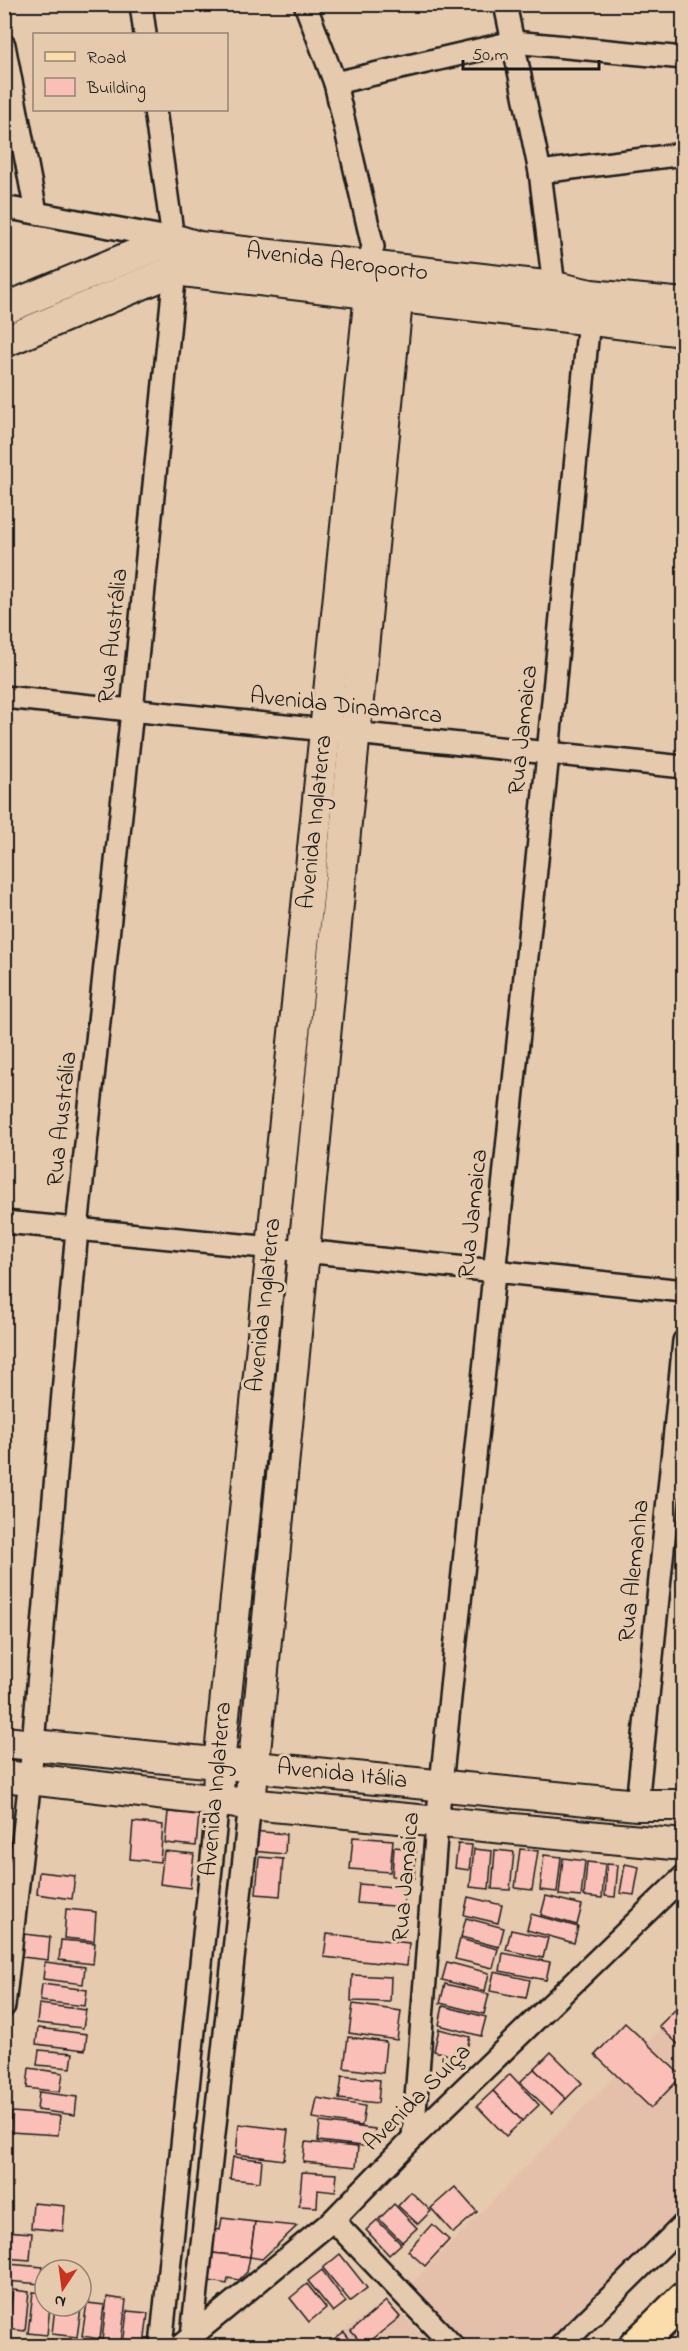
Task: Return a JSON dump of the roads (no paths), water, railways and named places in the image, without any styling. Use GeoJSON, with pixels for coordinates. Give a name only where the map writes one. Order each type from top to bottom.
{"type":"FeatureCollection","features":[{"type":"Feature","properties":{"kind":"main road"},"geometry":{"type":"LineString","coordinates":[[636,2346],[684,2299]]}},
{"type":"Feature","properties":{"kind":"street"},"geometry":{"type":"LineString","coordinates":[[141,4],[145,33]]}},
{"type":"Feature","properties":{"kind":"street"},"geometry":{"type":"LineString","coordinates":[[305,4],[335,83],[370,268],[399,284]]}},
{"type":"Feature","properties":{"kind":"street"},"geometry":{"type":"LineString","coordinates":[[505,4],[540,172],[554,287]]}},
{"type":"Feature","properties":{"kind":"street"},"geometry":{"type":"LineString","coordinates":[[335,83],[513,42],[684,58]]}},
{"type":"Feature","properties":{"kind":"street"},"geometry":{"type":"LineString","coordinates":[[4,45],[36,212]]}},
{"type":"Feature","properties":{"kind":"street","name":"Rua Austrália"},"geometry":{"type":"LineString","coordinates":[[4,2006],[18,1743],[77,1229],[132,711],[175,270],[173,239],[155,111]]}},
{"type":"Feature","properties":{"kind":"street"},"geometry":{"type":"LineString","coordinates":[[540,172],[684,154]]}},
{"type":"Feature","properties":{"kind":"street"},"geometry":{"type":"LineString","coordinates":[[4,207],[173,239]]}},
{"type":"Feature","properties":{"kind":"street"},"geometry":{"type":"LineString","coordinates":[[4,309],[173,239]]}},
{"type":"Feature","properties":{"kind":"street","name":"Avenida Aeroporto"},"geometry":{"type":"LineString","coordinates":[[173,239],[199,247],[370,268],[399,284],[590,308],[684,331]]}},
{"type":"Feature","properties":{"kind":"street","name":"Avenida Aeroporto"},"geometry":{"type":"LineString","coordinates":[[4,342],[175,270],[370,268]]}},
{"type":"Feature","properties":{"kind":"street","name":"Avenida Inglaterra"},"geometry":{"type":"LineString","coordinates":[[161,2346],[218,1801],[219,1764],[370,268]]}},
{"type":"Feature","properties":{"kind":"street","name":"Avenida Aeroporto"},"geometry":{"type":"LineString","coordinates":[[399,284],[554,287],[590,308],[684,303]]}},
{"type":"Feature","properties":{"kind":"street","name":"Avenida Inglaterra"},"geometry":{"type":"LineString","coordinates":[[186,2341],[254,1766],[399,284]]}},
{"type":"Feature","properties":{"kind":"street","name":"Rua Jamaica"},"geometry":{"type":"LineString","coordinates":[[413,2138],[437,1823],[548,754],[590,308]]}},
{"type":"Feature","properties":{"kind":"street","name":"Avenida Dinamarca"},"geometry":{"type":"LineString","coordinates":[[4,697],[684,767]]}},
{"type":"Feature","properties":{"kind":"street"},"geometry":{"type":"LineString","coordinates":[[4,1222],[684,1291]]}},
{"type":"Feature","properties":{"kind":"street","name":"Rua Alemanha"},"geometry":{"type":"LineString","coordinates":[[638,1805],[684,1341]]}},
{"type":"Feature","properties":{"kind":"street","name":"Avenida Itália"},"geometry":{"type":"LineString","coordinates":[[17,1778],[437,1823],[678,1855],[672,1828],[682,1803],[638,1805],[18,1743]]}},
{"type":"Feature","properties":{"kind":"street","name":"Avenida Suíça"},"geometry":{"type":"LineString","coordinates":[[186,2341],[333,2220],[413,2138],[684,1876]]}},
{"type":"Feature","properties":{"kind":"street"},"geometry":{"type":"LineString","coordinates":[[333,2220],[453,2346]]}},
{"type":"Feature","properties":{"kind":"street"},"geometry":{"type":"LineString","coordinates":[[561,2346],[684,2224]]}}]}
